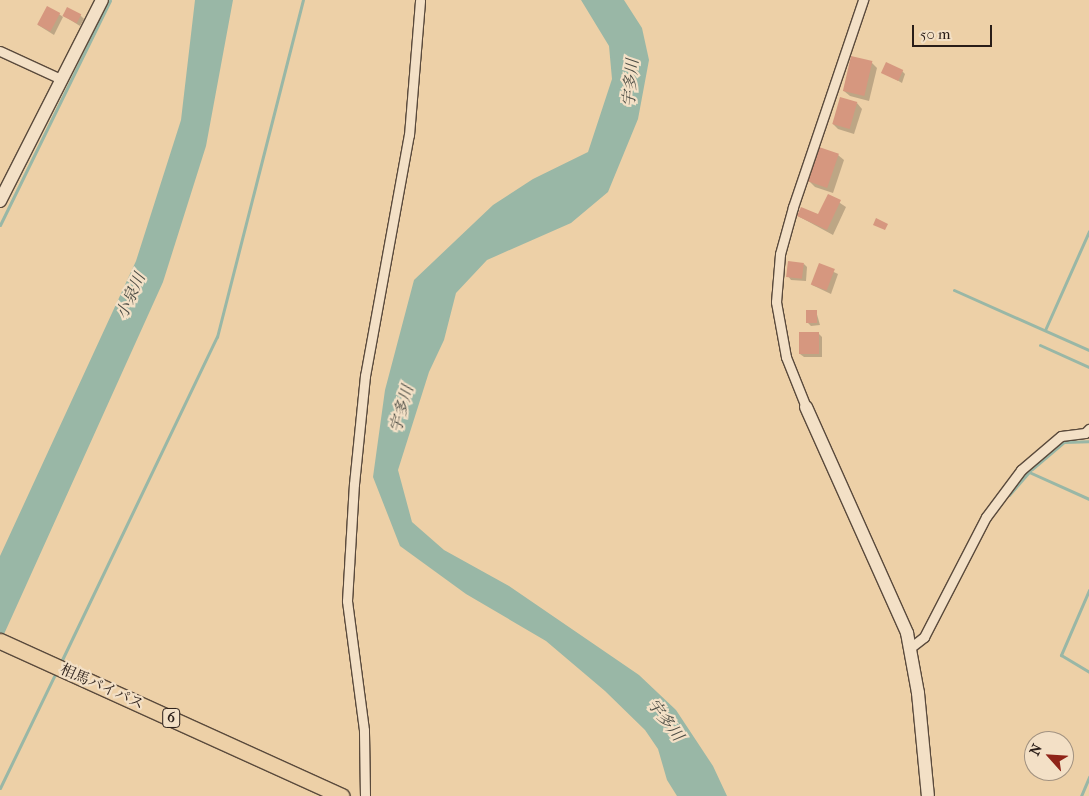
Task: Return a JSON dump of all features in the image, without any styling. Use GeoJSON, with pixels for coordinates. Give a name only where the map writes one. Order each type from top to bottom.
{"type":"FeatureCollection","features":[{"type":"Feature","properties":{"kind":"highway","name":"相馬バイパス"},"geometry":{"type":"LineString","coordinates":[[0,641],[341,796]]}},
{"type":"Feature","properties":{"kind":"street"},"geometry":{"type":"LineString","coordinates":[[0,201],[102,0]]}},
{"type":"Feature","properties":{"kind":"street"},"geometry":{"type":"LineString","coordinates":[[365,796],[364,730],[347,601],[354,484],[365,376],[409,135],[420,0]]}},
{"type":"Feature","properties":{"kind":"street"},"geometry":{"type":"LineString","coordinates":[[863,0],[793,207],[780,254],[776,302],[786,357],[806,407],[907,633],[918,693],[928,796]]}},
{"type":"Feature","properties":{"kind":"street"},"geometry":{"type":"LineString","coordinates":[[0,51],[61,79]]}},
{"type":"Feature","properties":{"kind":"street"},"geometry":{"type":"LineString","coordinates":[[910,648],[924,637],[986,517],[1022,470],[1061,436],[1085,433],[1089,429]]}},
{"type":"Feature","properties":{"kind":"water","name":"小泉川"},"geometry":{"type":"Polygon","coordinates":[[[195,0],[233,0],[206,146],[163,282],[0,643],[0,556],[136,261],[181,120],[195,0]]]}},
{"type":"Feature","properties":{"kind":"water","name":"宇多川"},"geometry":{"type":"Polygon","coordinates":[[[581,0],[624,0],[642,28],[649,60],[638,119],[608,192],[571,223],[487,260],[456,293],[444,340],[429,372],[398,470],[412,522],[444,550],[509,586],[639,675],[676,710],[713,766],[727,796],[677,796],[667,780],[658,749],[645,730],[605,691],[546,641],[466,594],[400,546],[373,477],[385,390],[414,280],[493,205],[533,179],[588,152],[612,79],[609,46],[581,0]]]}},
{"type":"Feature","properties":{"kind":"building"},"geometry":{"type":"Polygon","coordinates":[[[47,6],[60,13],[50,32],[37,25],[47,6]]]}},
{"type":"Feature","properties":{"kind":"building"},"geometry":{"type":"Polygon","coordinates":[[[67,7],[81,14],[77,23],[62,16],[67,7]]]}},
{"type":"Feature","properties":{"kind":"building"},"geometry":{"type":"Polygon","coordinates":[[[851,56],[872,61],[864,96],[843,91],[851,56]]]}},
{"type":"Feature","properties":{"kind":"building"},"geometry":{"type":"Polygon","coordinates":[[[886,62],[903,70],[898,81],[881,73],[886,62]]]}},
{"type":"Feature","properties":{"kind":"building"},"geometry":{"type":"Polygon","coordinates":[[[840,97],[857,102],[850,129],[832,124],[840,97]]]}},
{"type":"Feature","properties":{"kind":"building"},"geometry":{"type":"Polygon","coordinates":[[[819,147],[839,154],[827,188],[807,181],[819,147]]]}},
{"type":"Feature","properties":{"kind":"building"},"geometry":{"type":"Polygon","coordinates":[[[828,194],[841,200],[827,230],[797,216],[801,207],[818,214],[828,194]]]}},
{"type":"Feature","properties":{"kind":"building"},"geometry":{"type":"Polygon","coordinates":[[[876,218],[888,224],[885,230],[873,225],[876,218]]]}},
{"type":"Feature","properties":{"kind":"building"},"geometry":{"type":"Polygon","coordinates":[[[788,261],[804,263],[802,279],[786,277],[788,261]]]}},
{"type":"Feature","properties":{"kind":"building"},"geometry":{"type":"Polygon","coordinates":[[[819,263],[835,269],[827,291],[811,284],[819,263]]]}},
{"type":"Feature","properties":{"kind":"building"},"geometry":{"type":"Polygon","coordinates":[[[806,310],[817,310],[817,323],[806,323],[806,310]]]}},
{"type":"Feature","properties":{"kind":"building"},"geometry":{"type":"Polygon","coordinates":[[[799,332],[819,332],[819,354],[799,354],[799,332]]]}},
{"type":"Feature","properties":{"kind":"waterway"},"geometry":{"type":"LineString","coordinates":[[0,225],[110,0]]}},
{"type":"Feature","properties":{"kind":"waterway"},"geometry":{"type":"LineString","coordinates":[[60,664],[217,337],[303,0]]}},
{"type":"Feature","properties":{"kind":"waterway"},"geometry":{"type":"LineString","coordinates":[[1045,330],[1089,231]]}},
{"type":"Feature","properties":{"kind":"waterway"},"geometry":{"type":"LineString","coordinates":[[954,290],[1089,350]]}},
{"type":"Feature","properties":{"kind":"waterway"},"geometry":{"type":"LineString","coordinates":[[1040,345],[1089,367]]}},
{"type":"Feature","properties":{"kind":"waterway"},"geometry":{"type":"LineString","coordinates":[[1009,495],[1032,469],[1064,442],[1089,441]]}},
{"type":"Feature","properties":{"kind":"waterway"},"geometry":{"type":"LineString","coordinates":[[1029,472],[1089,499]]}},
{"type":"Feature","properties":{"kind":"waterway"},"geometry":{"type":"LineString","coordinates":[[1089,590],[1061,655],[1089,672]]}},
{"type":"Feature","properties":{"kind":"waterway"},"geometry":{"type":"LineString","coordinates":[[0,788],[56,672]]}},
{"type":"Feature","properties":{"kind":"waterway"},"geometry":{"type":"LineString","coordinates":[[1081,796],[1089,777]]}}]}
